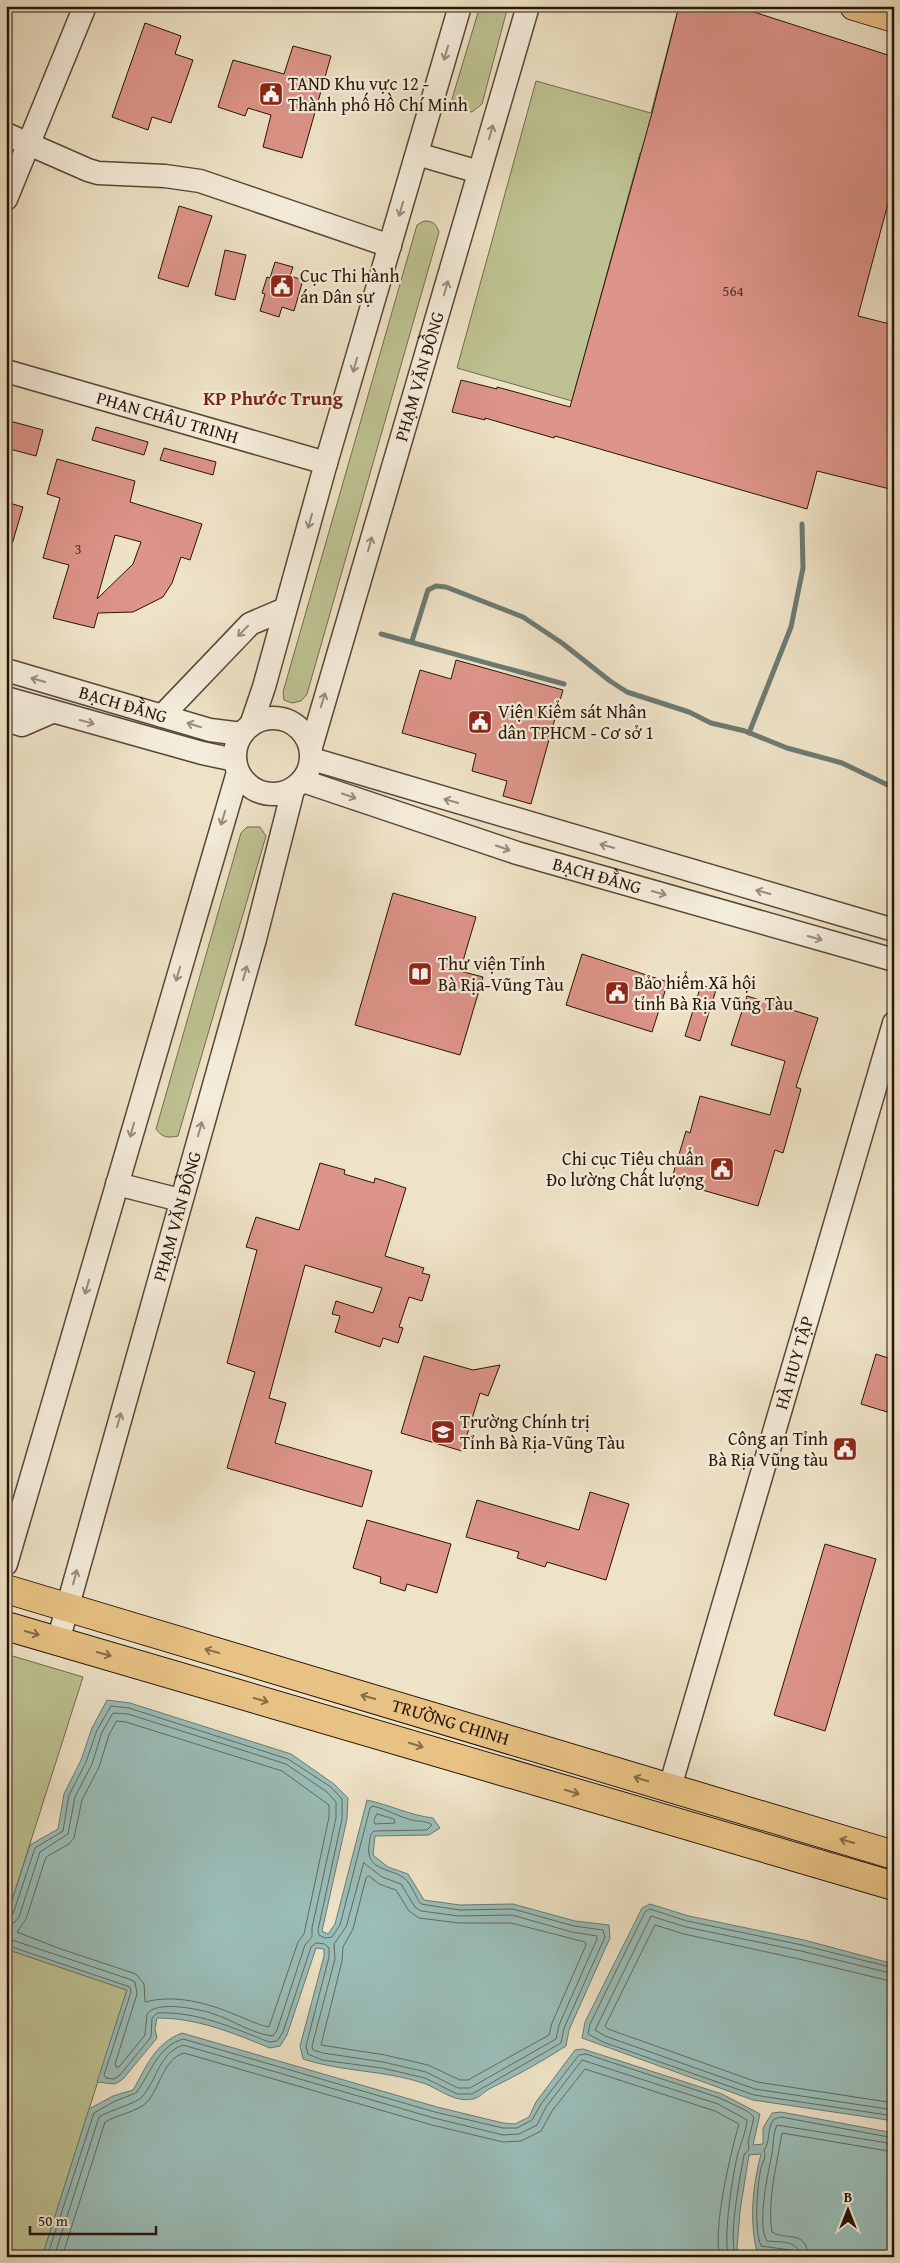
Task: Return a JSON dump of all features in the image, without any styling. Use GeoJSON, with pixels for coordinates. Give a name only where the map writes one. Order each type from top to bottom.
{"type":"FeatureCollection","features":[{"type":"Feature","properties":{"kind":"main road"},"geometry":{"type":"LineString","coordinates":[[854,6],[894,18]]}},
{"type":"Feature","properties":{"kind":"main road","name":"TRƯỜNG CHINH"},"geometry":{"type":"LineString","coordinates":[[6,1589],[894,1855]]}},
{"type":"Feature","properties":{"kind":"main road","name":"TRƯỜNG CHINH"},"geometry":{"type":"LineString","coordinates":[[6,1626],[894,1886]]}},
{"type":"Feature","properties":{"kind":"street"},"geometry":{"type":"LineString","coordinates":[[6,199],[85,6]]}},
{"type":"Feature","properties":{"kind":"street"},"geometry":{"type":"LineString","coordinates":[[6,1564],[236,766],[236,746],[246,730],[285,610],[326,463],[460,6]]}},
{"type":"Feature","properties":{"kind":"street","name":"PHẠM VĂN ĐỒNG"},"geometry":{"type":"LineString","coordinates":[[311,753],[528,6]]}},
{"type":"Feature","properties":{"kind":"street"},"geometry":{"type":"LineString","coordinates":[[6,134],[79,167],[98,173],[165,176],[200,181],[390,246]]}},
{"type":"Feature","properties":{"kind":"street"},"geometry":{"type":"LineString","coordinates":[[417,154],[479,172]]}},
{"type":"Feature","properties":{"kind":"street","name":"PHAN CHÂU TRINH"},"geometry":{"type":"LineString","coordinates":[[6,371],[326,463]]}},
{"type":"Feature","properties":{"kind":"street"},"geometry":{"type":"LineString","coordinates":[[162,716],[250,624],[285,610]]}},
{"type":"Feature","properties":{"kind":"street","name":"BẠCH ĐẰNG"},"geometry":{"type":"LineString","coordinates":[[6,670],[210,730],[246,730]]}},
{"type":"Feature","properties":{"kind":"street","name":"BẠCH ĐẰNG"},"geometry":{"type":"LineString","coordinates":[[6,698],[202,753],[236,766]]}},
{"type":"Feature","properties":{"kind":"street"},"geometry":{"type":"LineString","coordinates":[[6,720],[22,725],[52,712]]}},
{"type":"Feature","properties":{"kind":"street"},"geometry":{"type":"LineString","coordinates":[[236,766],[250,786],[268,795],[281,794],[298,785],[309,771],[311,753],[302,731],[286,720],[274,718],[262,720],[246,730]]}},
{"type":"Feature","properties":{"kind":"street","name":"BẠCH ĐẰNG"},"geometry":{"type":"LineString","coordinates":[[311,753],[894,930]]}},
{"type":"Feature","properties":{"kind":"street","name":"PHẠM VĂN ĐỒNG"},"geometry":{"type":"LineString","coordinates":[[58,1641],[180,1200],[298,785]]}},
{"type":"Feature","properties":{"kind":"street","name":"BẠCH ĐẰNG"},"geometry":{"type":"LineString","coordinates":[[298,785],[517,853],[894,960]]}},
{"type":"Feature","properties":{"kind":"street","name":"HÀ HUY TẬP"},"geometry":{"type":"LineString","coordinates":[[670,1787],[894,1023]]}},
{"type":"Feature","properties":{"kind":"street"},"geometry":{"type":"LineString","coordinates":[[117,1184],[180,1200]]}},
{"type":"Feature","properties":{"kind":"green space"},"geometry":{"type":"Polygon","coordinates":[[[480,6],[508,6],[482,104],[472,112],[457,110],[452,99],[480,6]]]}},
{"type":"Feature","properties":{"kind":"green space"},"geometry":{"type":"Polygon","coordinates":[[[679,6],[708,6],[664,137],[640,153],[572,401],[457,368],[536,81],[651,113],[679,6]]]}},
{"type":"Feature","properties":{"kind":"green space"},"geometry":{"type":"Polygon","coordinates":[[[424,221],[433,223],[437,226],[439,232],[307,694],[301,701],[292,703],[284,700],[283,692],[417,225],[424,221]]]}},
{"type":"Feature","properties":{"kind":"green space"},"geometry":{"type":"Polygon","coordinates":[[[247,827],[260,827],[266,836],[178,1136],[166,1137],[156,1129],[241,833],[247,827]]]}},
{"type":"Feature","properties":{"kind":"green space"},"geometry":{"type":"Polygon","coordinates":[[[6,1654],[83,1677],[6,1919],[6,1654]]]}},
{"type":"Feature","properties":{"kind":"green space"},"geometry":{"type":"Polygon","coordinates":[[[6,1949],[127,1990],[42,2257],[6,2257],[6,1949]]]}},
{"type":"Feature","properties":{"kind":"water"},"geometry":{"type":"Polygon","coordinates":[[[107,1700],[130,1703],[291,1754],[334,1784],[348,1798],[347,1819],[322,1931],[328,1934],[335,1924],[367,1800],[416,1815],[433,1818],[440,1828],[429,1835],[375,1836],[373,1855],[388,1867],[408,1874],[424,1900],[460,1905],[513,1904],[575,1921],[609,1925],[610,1938],[569,2030],[566,2046],[477,2097],[466,2100],[453,2097],[423,2083],[408,2079],[303,2059],[300,2046],[324,1956],[324,1949],[316,1948],[287,2035],[280,2046],[270,2048],[229,2032],[201,2024],[157,2018],[155,2029],[157,2038],[123,2079],[115,2084],[97,2082],[127,1990],[6,1949],[6,1919],[30,1845],[58,1829],[64,1794],[81,1760],[92,1728],[107,1700]]]}},
{"type":"Feature","properties":{"kind":"water"},"geometry":{"type":"Polygon","coordinates":[[[650,1904],[689,1916],[804,1940],[894,1964],[894,2121],[753,2100],[582,2038],[585,2022],[642,1908],[650,1904]]]}},
{"type":"Feature","properties":{"kind":"water"},"geometry":{"type":"Polygon","coordinates":[[[182,2033],[437,2107],[503,2123],[515,2124],[529,2117],[536,2102],[575,2050],[583,2049],[722,2094],[760,2114],[753,2145],[763,2144],[763,2128],[772,2113],[781,2112],[894,2133],[894,2257],[817,2257],[757,2252],[753,2227],[753,2202],[761,2154],[749,2155],[740,2211],[737,2248],[739,2252],[749,2257],[42,2257],[89,2109],[113,2096],[133,2090],[147,2064],[164,2043],[182,2033]]]}},
{"type":"Feature","properties":{"kind":"building"},"geometry":{"type":"Polygon","coordinates":[[[679,6],[735,6],[894,57],[894,181],[858,316],[894,325],[894,490],[817,471],[807,509],[555,436],[554,438],[485,418],[485,420],[452,412],[461,380],[497,389],[497,387],[570,407],[652,113],[679,6]]]}},
{"type":"Feature","properties":{"kind":"building"},"geometry":{"type":"Polygon","coordinates":[[[145,23],[181,36],[175,54],[193,60],[171,123],[152,117],[148,130],[112,117],[145,23]]]}},
{"type":"Feature","properties":{"kind":"building","name":"TAND Khu vực 12 - Thành phố Hồ Chí Minh"},"geometry":{"type":"Polygon","coordinates":[[[293,46],[331,56],[302,158],[263,147],[271,115],[248,108],[245,116],[218,107],[233,60],[284,74],[293,46]]]}},
{"type":"Feature","properties":{"kind":"building"},"geometry":{"type":"Polygon","coordinates":[[[179,206],[212,216],[188,287],[158,278],[179,206]]]}},
{"type":"Feature","properties":{"kind":"building"},"geometry":{"type":"Polygon","coordinates":[[[225,250],[246,255],[235,300],[215,295],[225,250]]]}},
{"type":"Feature","properties":{"kind":"building","name":"Cục Thi hành án Dân sự"},"geometry":{"type":"Polygon","coordinates":[[[275,262],[293,267],[290,276],[303,280],[294,311],[282,307],[279,317],[260,311],[265,294],[262,293],[267,277],[270,278],[275,262]]]}},
{"type":"Feature","properties":{"kind":"building"},"geometry":{"type":"Polygon","coordinates":[[[6,420],[43,430],[36,456],[6,448],[6,420]]]}},
{"type":"Feature","properties":{"kind":"building"},"geometry":{"type":"Polygon","coordinates":[[[96,427],[148,442],[144,455],[92,440],[96,427]]]}},
{"type":"Feature","properties":{"kind":"building"},"geometry":{"type":"Polygon","coordinates":[[[164,448],[216,462],[213,475],[160,460],[164,448]]]}},
{"type":"Feature","properties":{"kind":"building"},"geometry":{"type":"Polygon","coordinates":[[[57,459],[135,481],[130,502],[202,524],[190,560],[181,557],[172,583],[163,597],[133,612],[98,613],[94,628],[53,618],[69,565],[43,558],[60,498],[47,494],[57,459]],[[115,535],[97,599],[133,564],[141,542],[115,535]]]}},
{"type":"Feature","properties":{"kind":"building"},"geometry":{"type":"Polygon","coordinates":[[[6,502],[23,507],[10,551],[6,551],[6,502]]]}},
{"type":"Feature","properties":{"kind":"building","name":"Viện Kiểm sát Nhân dân TPHCM - Cơ sở 1"},"geometry":{"type":"Polygon","coordinates":[[[456,660],[563,690],[531,804],[503,796],[507,781],[472,771],[476,754],[402,733],[420,670],[451,679],[456,660]]]}},
{"type":"Feature","properties":{"kind":"building","name":"Thư viện Tỉnh Bà Rịa-Vũng Tàu"},"geometry":{"type":"Polygon","coordinates":[[[393,893],[476,917],[460,971],[483,977],[460,1055],[355,1025],[393,893]]]}},
{"type":"Feature","properties":{"kind":"building","name":"Bảo hiểm Xã hội tỉnh Bà Rịa Vũng Tàu"},"geometry":{"type":"Polygon","coordinates":[[[582,954],[668,982],[652,1032],[566,1005],[582,954]]]}},
{"type":"Feature","properties":{"kind":"building"},"geometry":{"type":"Polygon","coordinates":[[[701,985],[716,990],[700,1041],[685,1036],[701,985]]]}},
{"type":"Feature","properties":{"kind":"building"},"geometry":{"type":"Polygon","coordinates":[[[747,996],[818,1018],[796,1087],[801,1089],[783,1153],[775,1150],[758,1206],[671,1181],[686,1131],[690,1133],[700,1096],[770,1115],[785,1061],[731,1045],[747,996]]]}},
{"type":"Feature","properties":{"kind":"building"},"geometry":{"type":"Polygon","coordinates":[[[320,1163],[345,1170],[344,1174],[374,1183],[375,1178],[406,1188],[385,1256],[424,1268],[422,1273],[430,1275],[422,1301],[409,1297],[399,1327],[403,1328],[398,1343],[383,1338],[380,1347],[335,1332],[340,1316],[332,1314],[336,1301],[373,1313],[382,1288],[305,1265],[269,1398],[286,1403],[275,1443],[372,1471],[362,1507],[227,1468],[255,1372],[227,1363],[257,1250],[246,1247],[256,1217],[299,1230],[320,1163]]]}},
{"type":"Feature","properties":{"kind":"building"},"geometry":{"type":"Polygon","coordinates":[[[876,1354],[894,1360],[894,1414],[861,1404],[876,1354]]]}},
{"type":"Feature","properties":{"kind":"building"},"geometry":{"type":"Polygon","coordinates":[[[424,1356],[473,1370],[500,1365],[488,1396],[480,1393],[462,1451],[401,1433],[424,1356]]]}},
{"type":"Feature","properties":{"kind":"building"},"geometry":{"type":"Polygon","coordinates":[[[590,1492],[629,1504],[606,1580],[547,1562],[545,1567],[517,1558],[519,1552],[466,1537],[477,1500],[579,1530],[590,1492]]]}},
{"type":"Feature","properties":{"kind":"building"},"geometry":{"type":"Polygon","coordinates":[[[367,1520],[451,1544],[437,1593],[407,1584],[405,1591],[380,1583],[381,1577],[353,1568],[367,1520]]]}},
{"type":"Feature","properties":{"kind":"building"},"geometry":{"type":"Polygon","coordinates":[[[825,1544],[876,1559],[825,1731],[774,1715],[825,1544]]]}},
{"type":"Feature","properties":{"kind":"waterway"},"geometry":{"type":"LineString","coordinates":[[749,733],[791,627],[803,568],[802,524]]}},
{"type":"Feature","properties":{"kind":"waterway"},"geometry":{"type":"LineString","coordinates":[[412,641],[428,590],[436,586],[446,587],[523,617],[562,643],[627,692],[689,712],[711,723],[745,731],[787,748],[842,763],[894,788]]}},
{"type":"Feature","properties":{"kind":"waterway"},"geometry":{"type":"LineString","coordinates":[[381,634],[564,684]]}},
{"type":"Feature","properties":{"kind":"place","name":"TAND Khu vực 12 - Thành phố Hồ Chí Minh"},"geometry":{"type":"Point","coordinates":[271,94]}},
{"type":"Feature","properties":{"kind":"place","name":"Cục Thi hành án Dân sự"},"geometry":{"type":"Point","coordinates":[282,286]}},
{"type":"Feature","properties":{"kind":"place","name":"Viện Kiểm sát Nhân dân TPHCM - Cơ sở 1"},"geometry":{"type":"Point","coordinates":[480,722]}},
{"type":"Feature","properties":{"kind":"place","name":"Thư viện Tỉnh Bà Rịa-Vũng Tàu"},"geometry":{"type":"Point","coordinates":[420,974]}},
{"type":"Feature","properties":{"kind":"place","name":"Bảo hiểm Xã hội tỉnh Bà Rịa Vũng Tàu"},"geometry":{"type":"Point","coordinates":[617,993]}},
{"type":"Feature","properties":{"kind":"place","name":"Chi cục Tiêu chuẩn Đo lường Chất lượng"},"geometry":{"type":"Point","coordinates":[722,1169]}},
{"type":"Feature","properties":{"kind":"place","name":"Trường Chính trị Tỉnh Bà Rịa-Vũng Tàu"},"geometry":{"type":"Point","coordinates":[443,1432]}},
{"type":"Feature","properties":{"kind":"place","name":"Công an Tỉnh Bà Rịa Vũng tàu"},"geometry":{"type":"Point","coordinates":[845,1449]}},
{"type":"Feature","properties":{"kind":"district","name":"KP Phước Trung"},"geometry":{"type":"Point","coordinates":[273,398]}}]}
